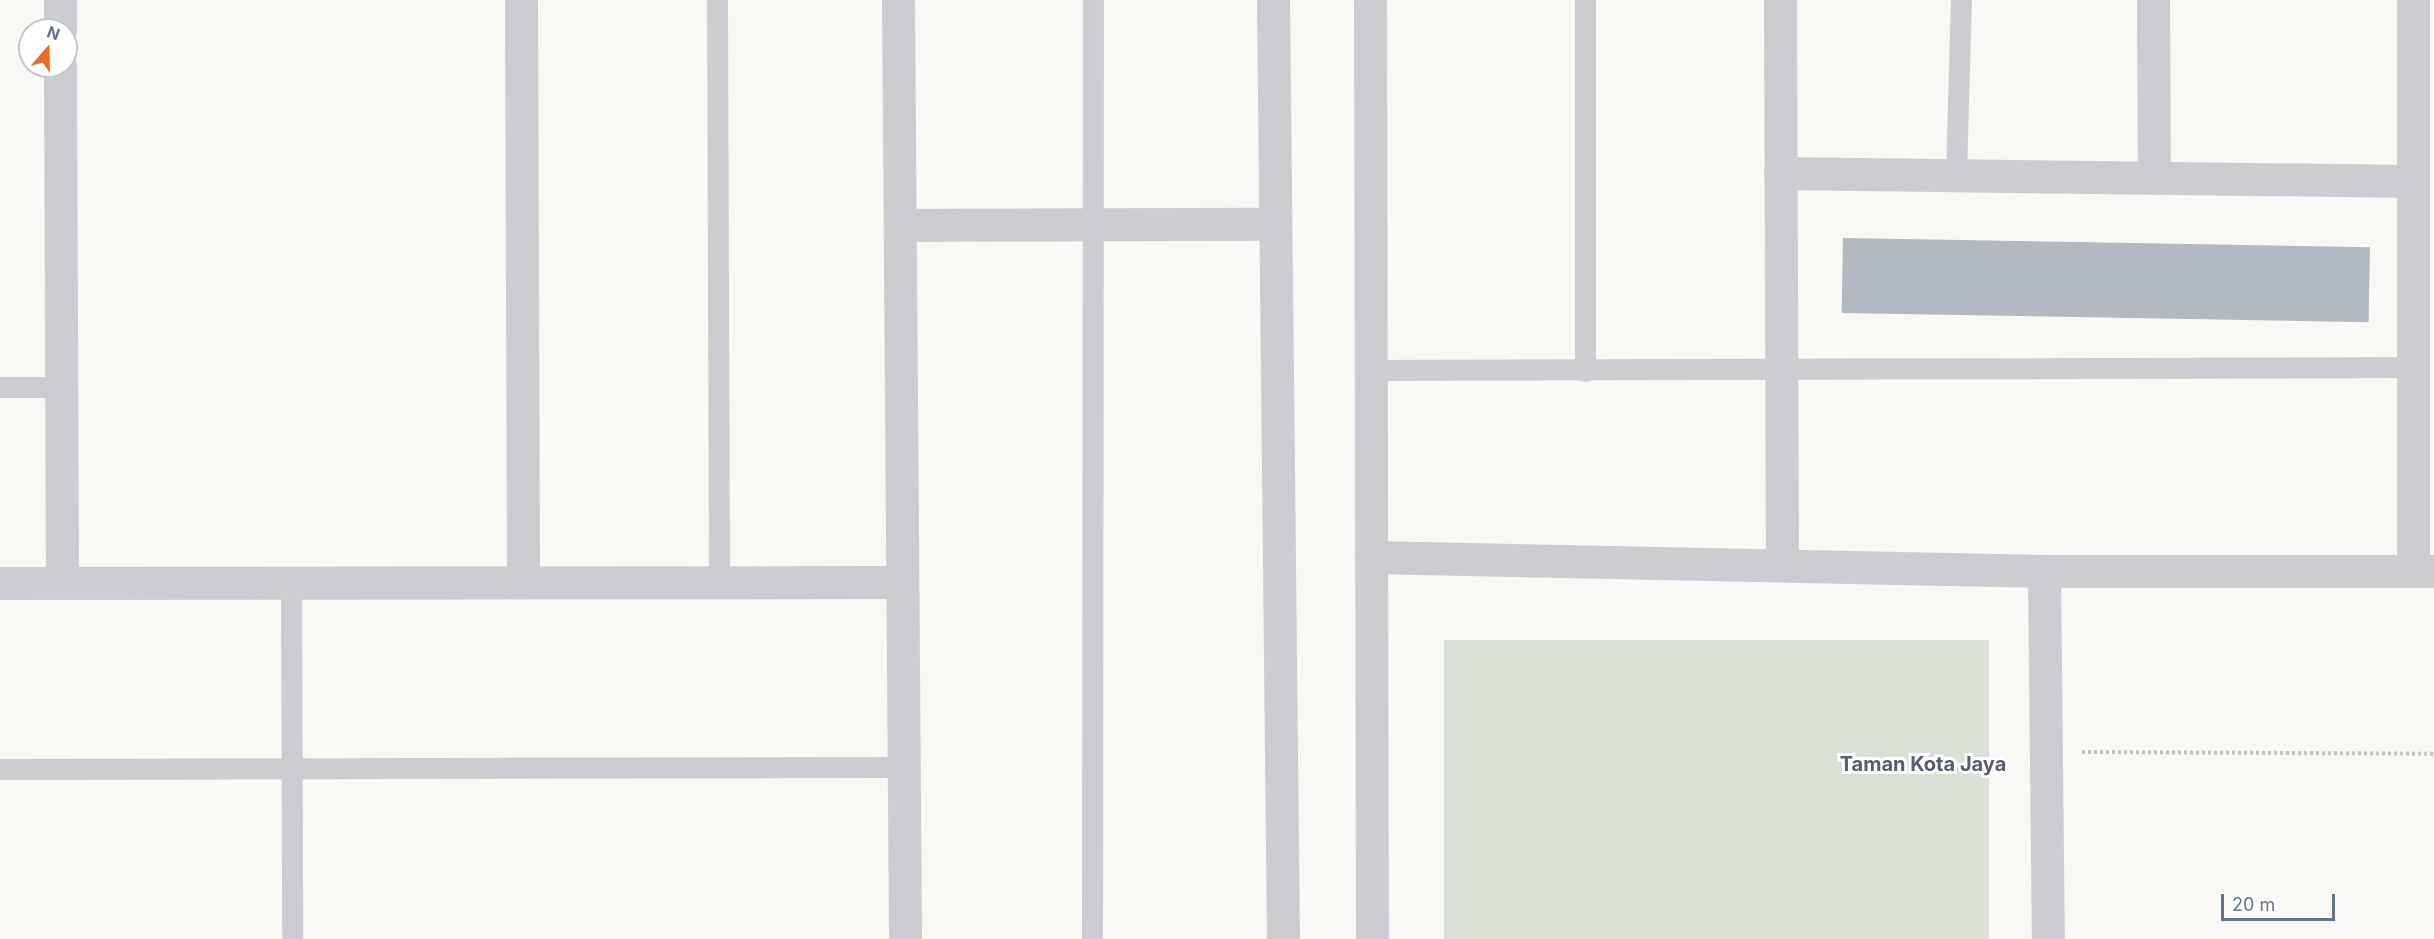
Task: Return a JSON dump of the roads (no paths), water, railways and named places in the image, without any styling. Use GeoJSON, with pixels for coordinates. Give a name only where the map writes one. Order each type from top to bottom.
{"type":"FeatureCollection","features":[{"type":"Feature","properties":{"kind":"street"},"geometry":{"type":"LineString","coordinates":[[60,0],[60,18]]}},
{"type":"Feature","properties":{"kind":"street"},"geometry":{"type":"LineString","coordinates":[[521,0],[523,582]]}},
{"type":"Feature","properties":{"kind":"street"},"geometry":{"type":"LineString","coordinates":[[898,0],[905,939]]}},
{"type":"Feature","properties":{"kind":"street"},"geometry":{"type":"LineString","coordinates":[[1273,0],[1283,939]]}},
{"type":"Feature","properties":{"kind":"street"},"geometry":{"type":"LineString","coordinates":[[1370,0],[1372,939]]}},
{"type":"Feature","properties":{"kind":"street"},"geometry":{"type":"LineString","coordinates":[[1780,0],[1782,564]]}},
{"type":"Feature","properties":{"kind":"street"},"geometry":{"type":"LineString","coordinates":[[2153,0],[2154,178]]}},
{"type":"Feature","properties":{"kind":"street"},"geometry":{"type":"LineString","coordinates":[[1371,557],[2044,570],[2424,571],[2414,367],[2413,0]]}},
{"type":"Feature","properties":{"kind":"street"},"geometry":{"type":"LineString","coordinates":[[60,78],[62,583]]}},
{"type":"Feature","properties":{"kind":"street"},"geometry":{"type":"LineString","coordinates":[[1780,173],[2413,181]]}},
{"type":"Feature","properties":{"kind":"street"},"geometry":{"type":"LineString","coordinates":[[900,225],[1275,224]]}},
{"type":"Feature","properties":{"kind":"street"},"geometry":{"type":"LineString","coordinates":[[2044,570],[2048,939]]}},
{"type":"Feature","properties":{"kind":"street"},"geometry":{"type":"LineString","coordinates":[[0,583],[901,582]]}},
{"type":"Feature","properties":{"kind":"lane"},"geometry":{"type":"LineString","coordinates":[[717,0],[719,582]]}},
{"type":"Feature","properties":{"kind":"lane"},"geometry":{"type":"LineString","coordinates":[[1092,939],[1094,0]]}},
{"type":"Feature","properties":{"kind":"lane"},"geometry":{"type":"LineString","coordinates":[[1585,0],[1585,371]]}},
{"type":"Feature","properties":{"kind":"lane"},"geometry":{"type":"LineString","coordinates":[[1956,175],[1961,0]]}},
{"type":"Feature","properties":{"kind":"lane"},"geometry":{"type":"LineString","coordinates":[[1370,370],[1781,371],[2414,367]]}},
{"type":"Feature","properties":{"kind":"lane"},"geometry":{"type":"LineString","coordinates":[[0,387],[61,387]]}},
{"type":"Feature","properties":{"kind":"lane"},"geometry":{"type":"LineString","coordinates":[[291,583],[292,939]]}},
{"type":"Feature","properties":{"kind":"lane"},"geometry":{"type":"LineString","coordinates":[[0,769],[902,767]]}},
{"type":"Feature","properties":{"kind":"district","name":"Taman Kota Jaya"},"geometry":{"type":"Point","coordinates":[1923,764]}}]}
